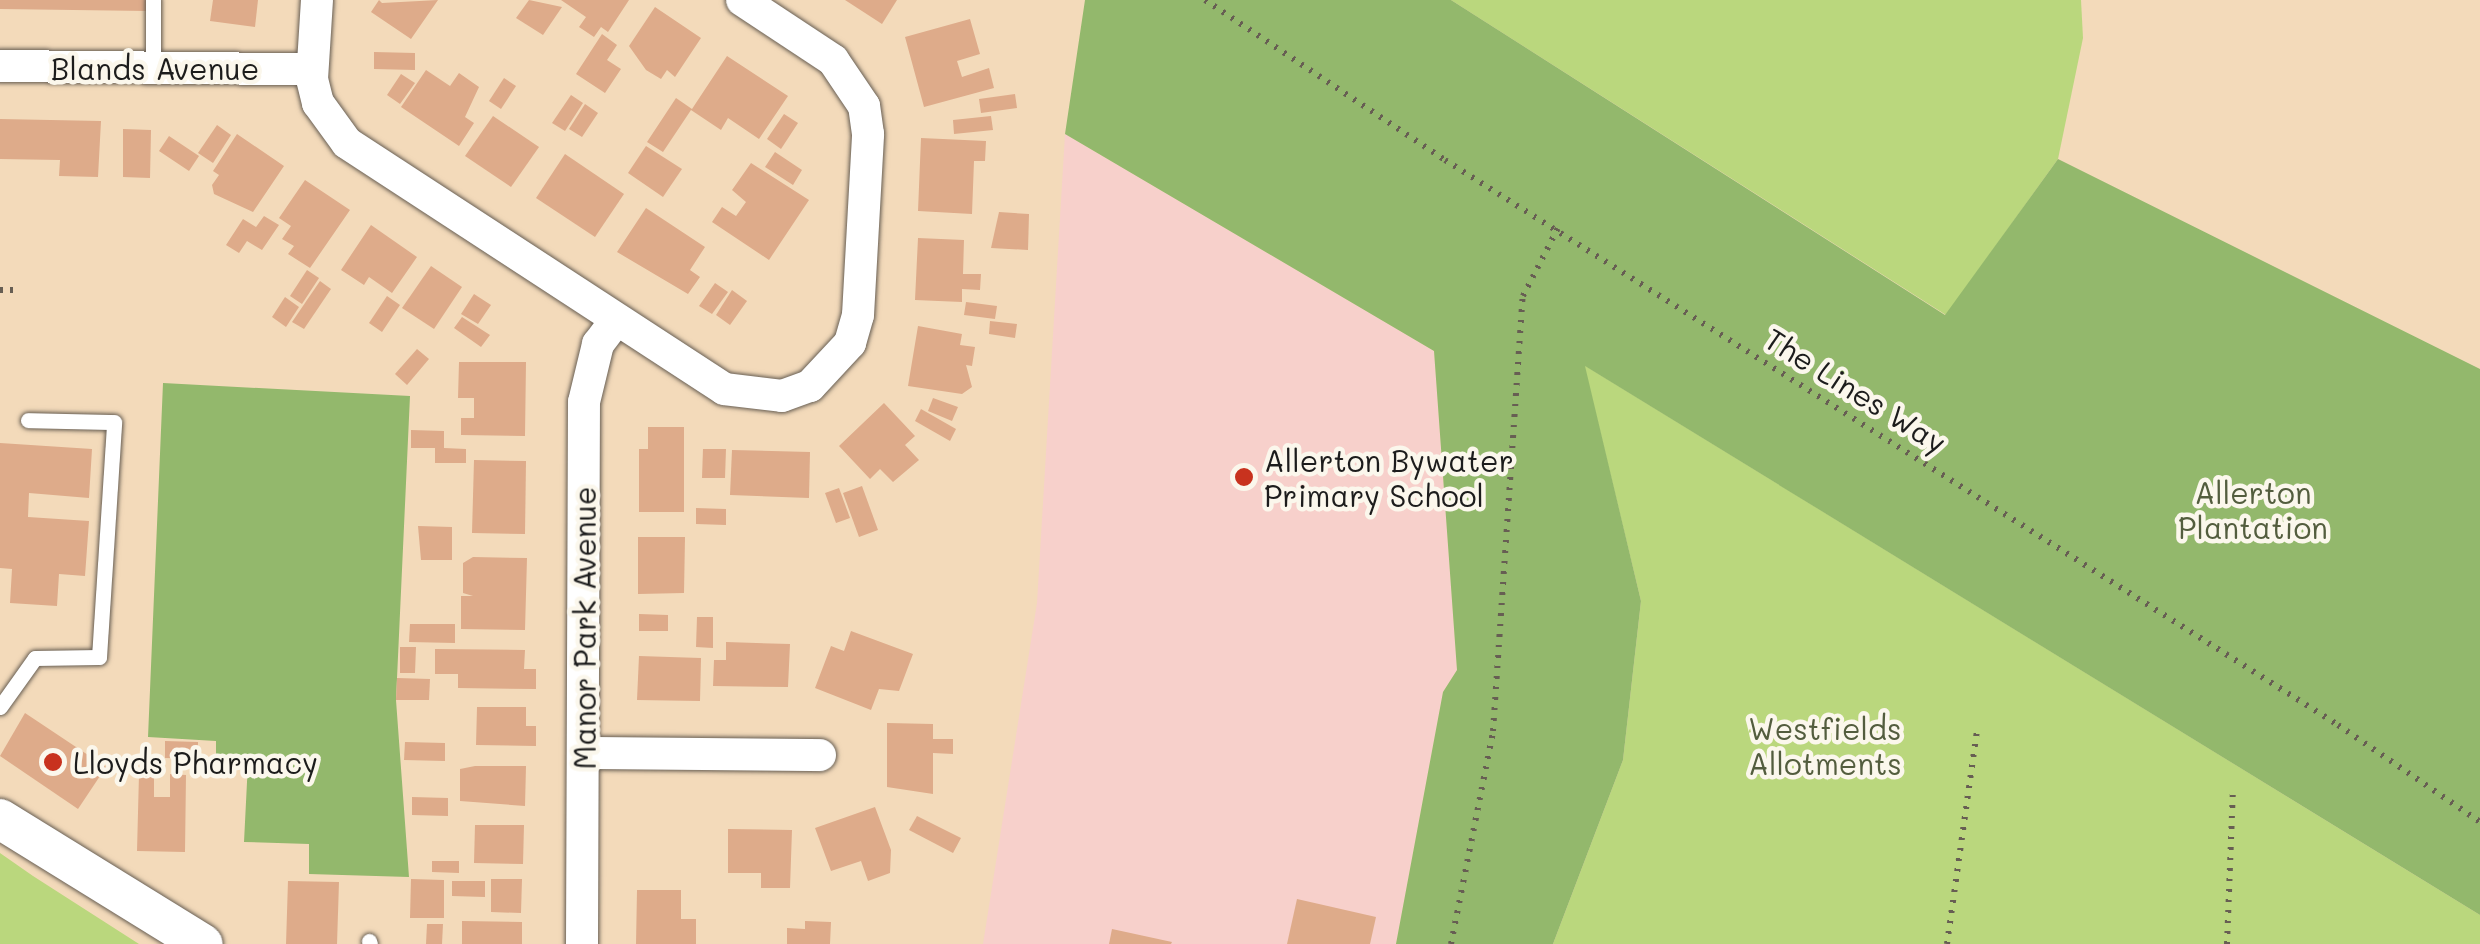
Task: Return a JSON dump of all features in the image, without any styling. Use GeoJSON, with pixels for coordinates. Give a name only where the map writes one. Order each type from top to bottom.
{"type":"FeatureCollection","features":[{"type":"Feature","properties":{"kind":"street"},"geometry":{"type":"LineString","coordinates":[[317,0],[311,69],[318,103],[346,143],[724,389],[752,397],[810,386],[850,344],[858,315],[864,106],[833,60],[742,0]]}},
{"type":"Feature","properties":{"kind":"street","name":"Blands Avenue"},"geometry":{"type":"LineString","coordinates":[[0,66],[311,69]]}},
{"type":"Feature","properties":{"kind":"street","name":"Manor Park Avenue"},"geometry":{"type":"LineString","coordinates":[[582,944],[584,402],[592,358],[616,320]]}},
{"type":"Feature","properties":{"kind":"street"},"geometry":{"type":"LineString","coordinates":[[584,753],[820,755]]}},
{"type":"Feature","properties":{"kind":"street"},"geometry":{"type":"LineString","coordinates":[[0,819],[202,944]]}},
{"type":"Feature","properties":{"kind":"lane"},"geometry":{"type":"LineString","coordinates":[[152,68],[153,0]]}},
{"type":"Feature","properties":{"kind":"lane"},"geometry":{"type":"LineString","coordinates":[[0,707],[35,658],[100,657],[114,422],[28,420]]}},
{"type":"Feature","properties":{"kind":"path","name":"The Lines Way"},"geometry":{"type":"LineString","coordinates":[[1206,0],[2338,725],[2480,822]]}},
{"type":"Feature","properties":{"kind":"path"},"geometry":{"type":"LineString","coordinates":[[1452,944],[1493,731],[1523,296],[1558,228]]}},
{"type":"Feature","properties":{"kind":"path"},"geometry":{"type":"LineString","coordinates":[[0,290],[12,290]]}},
{"type":"Feature","properties":{"kind":"path"},"geometry":{"type":"LineString","coordinates":[[1946,944],[1976,730]]}},
{"type":"Feature","properties":{"kind":"path"},"geometry":{"type":"LineString","coordinates":[[2227,944],[2233,789]]}},
{"type":"Feature","properties":{"kind":"shaded area","name":"Allerton Bywater Primary School"},"geometry":{"type":"Polygon","coordinates":[[[1065,134],[1434,351],[1457,670],[1443,692],[1396,944],[983,944],[1037,603],[1065,134]]]}},
{"type":"Feature","properties":{"kind":"green space","name":"Allerton Plantation"},"geometry":{"type":"Polygon","coordinates":[[[1085,0],[1451,0],[1945,315],[2058,159],[2480,369],[2480,915],[1585,366],[1641,601],[1623,760],[1553,944],[1396,944],[1443,692],[1457,670],[1434,351],[1065,134],[1085,0]]]}},
{"type":"Feature","properties":{"kind":"green space"},"geometry":{"type":"Polygon","coordinates":[[[1451,0],[2081,0],[2083,38],[2058,159],[1946,315],[1451,0]]]}},
{"type":"Feature","properties":{"kind":"green space","name":"Westfields Allotments"},"geometry":{"type":"Polygon","coordinates":[[[1584,365],[2480,915],[2480,944],[1553,944],[1623,760],[1641,601],[1584,365]]]}},
{"type":"Feature","properties":{"kind":"green space"},"geometry":{"type":"Polygon","coordinates":[[[163,383],[410,396],[396,700],[409,877],[309,874],[309,844],[244,842],[248,762],[216,762],[216,741],[148,737],[163,383]]]}},
{"type":"Feature","properties":{"kind":"green space"},"geometry":{"type":"Polygon","coordinates":[[[0,853],[33,876],[139,944],[0,944],[0,853]]]}},
{"type":"Feature","properties":{"kind":"building"},"geometry":{"type":"Polygon","coordinates":[[[0,0],[147,0],[147,11],[0,9],[0,0]]]}},
{"type":"Feature","properties":{"kind":"building"},"geometry":{"type":"Polygon","coordinates":[[[213,0],[258,0],[255,27],[210,21],[213,0]]]}},
{"type":"Feature","properties":{"kind":"building"},"geometry":{"type":"Polygon","coordinates":[[[379,0],[438,0],[411,39],[371,12],[379,0]]]}},
{"type":"Feature","properties":{"kind":"building"},"geometry":{"type":"Polygon","coordinates":[[[529,0],[562,7],[543,35],[516,18],[529,0]]]}},
{"type":"Feature","properties":{"kind":"building"},"geometry":{"type":"Polygon","coordinates":[[[561,0],[629,0],[608,32],[601,27],[594,37],[579,27],[586,17],[561,0]]]}},
{"type":"Feature","properties":{"kind":"building"},"geometry":{"type":"Polygon","coordinates":[[[845,0],[897,0],[882,24],[845,0]]]}},
{"type":"Feature","properties":{"kind":"building"},"geometry":{"type":"Polygon","coordinates":[[[655,7],[701,38],[675,77],[667,70],[661,79],[646,70],[629,46],[655,7]]]}},
{"type":"Feature","properties":{"kind":"building"},"geometry":{"type":"Polygon","coordinates":[[[970,19],[980,54],[957,61],[962,77],[989,68],[994,88],[924,107],[905,37],[970,19]]]}},
{"type":"Feature","properties":{"kind":"building"},"geometry":{"type":"Polygon","coordinates":[[[602,34],[617,45],[607,60],[621,69],[605,93],[576,74],[602,34]]]}},
{"type":"Feature","properties":{"kind":"building"},"geometry":{"type":"Polygon","coordinates":[[[374,52],[415,53],[415,70],[374,69],[374,52]]]}},
{"type":"Feature","properties":{"kind":"building"},"geometry":{"type":"Polygon","coordinates":[[[727,56],[788,96],[759,139],[728,118],[721,130],[691,110],[663,152],[647,142],[676,98],[692,109],[727,56]]]}},
{"type":"Feature","properties":{"kind":"building"},"geometry":{"type":"Polygon","coordinates":[[[426,70],[450,86],[459,73],[479,87],[465,117],[474,123],[459,146],[401,107],[426,70]]]}},
{"type":"Feature","properties":{"kind":"building"},"geometry":{"type":"Polygon","coordinates":[[[401,74],[415,83],[400,104],[387,95],[401,74]]]}},
{"type":"Feature","properties":{"kind":"building"},"geometry":{"type":"Polygon","coordinates":[[[504,78],[516,86],[501,109],[489,101],[504,78]]]}},
{"type":"Feature","properties":{"kind":"building"},"geometry":{"type":"Polygon","coordinates":[[[1015,94],[1017,108],[981,113],[979,99],[1015,94]]]}},
{"type":"Feature","properties":{"kind":"building"},"geometry":{"type":"Polygon","coordinates":[[[571,95],[583,103],[565,131],[552,123],[571,95]]]}},
{"type":"Feature","properties":{"kind":"building"},"geometry":{"type":"Polygon","coordinates":[[[585,104],[598,113],[582,137],[569,129],[585,104]]]}},
{"type":"Feature","properties":{"kind":"building"},"geometry":{"type":"Polygon","coordinates":[[[784,114],[798,123],[781,149],[767,139],[784,114]]]}},
{"type":"Feature","properties":{"kind":"building"},"geometry":{"type":"Polygon","coordinates":[[[493,116],[539,147],[511,187],[465,156],[493,116]]]}},
{"type":"Feature","properties":{"kind":"building"},"geometry":{"type":"Polygon","coordinates":[[[991,116],[993,130],[954,134],[953,120],[991,116]]]}},
{"type":"Feature","properties":{"kind":"building"},"geometry":{"type":"Polygon","coordinates":[[[0,119],[101,121],[98,177],[59,176],[60,160],[0,159],[0,119]]]}},
{"type":"Feature","properties":{"kind":"building"},"geometry":{"type":"Polygon","coordinates":[[[217,125],[231,135],[213,163],[198,153],[217,125]]]}},
{"type":"Feature","properties":{"kind":"building"},"geometry":{"type":"Polygon","coordinates":[[[123,129],[151,130],[150,178],[123,177],[123,129]]]}},
{"type":"Feature","properties":{"kind":"building"},"geometry":{"type":"Polygon","coordinates":[[[237,134],[284,166],[253,212],[214,194],[212,185],[219,175],[213,171],[237,134]]]}},
{"type":"Feature","properties":{"kind":"building"},"geometry":{"type":"Polygon","coordinates":[[[169,136],[199,156],[189,171],[159,151],[169,136]]]}},
{"type":"Feature","properties":{"kind":"building"},"geometry":{"type":"Polygon","coordinates":[[[921,138],[986,141],[985,161],[974,161],[972,214],[918,211],[921,138]]]}},
{"type":"Feature","properties":{"kind":"building"},"geometry":{"type":"Polygon","coordinates":[[[646,146],[682,169],[663,197],[628,173],[646,146]]]}},
{"type":"Feature","properties":{"kind":"building"},"geometry":{"type":"Polygon","coordinates":[[[775,152],[802,170],[793,185],[765,167],[775,152]]]}},
{"type":"Feature","properties":{"kind":"building"},"geometry":{"type":"Polygon","coordinates":[[[565,154],[624,194],[595,237],[536,198],[565,154]]]}},
{"type":"Feature","properties":{"kind":"building"},"geometry":{"type":"Polygon","coordinates":[[[751,163],[809,200],[769,260],[712,222],[722,207],[736,216],[746,202],[732,190],[751,163]]]}},
{"type":"Feature","properties":{"kind":"building"},"geometry":{"type":"Polygon","coordinates":[[[305,180],[350,210],[310,268],[288,254],[294,246],[282,239],[291,226],[279,218],[305,180]]]}},
{"type":"Feature","properties":{"kind":"building"},"geometry":{"type":"Polygon","coordinates":[[[646,208],[705,247],[690,270],[700,277],[688,294],[617,252],[646,208]]]}},
{"type":"Feature","properties":{"kind":"building"},"geometry":{"type":"Polygon","coordinates":[[[999,212],[1029,214],[1028,250],[991,248],[999,212]]]}},
{"type":"Feature","properties":{"kind":"building"},"geometry":{"type":"Polygon","coordinates":[[[264,216],[279,225],[262,250],[247,241],[239,253],[226,245],[243,219],[256,227],[264,216]]]}},
{"type":"Feature","properties":{"kind":"building"},"geometry":{"type":"Polygon","coordinates":[[[371,225],[417,257],[392,293],[369,277],[364,285],[341,270],[371,225]]]}},
{"type":"Feature","properties":{"kind":"building"},"geometry":{"type":"Polygon","coordinates":[[[918,238],[964,240],[963,274],[981,274],[980,290],[962,289],[962,302],[915,300],[918,238]]]}},
{"type":"Feature","properties":{"kind":"building"},"geometry":{"type":"Polygon","coordinates":[[[431,266],[462,287],[434,329],[402,308],[431,266]]]}},
{"type":"Feature","properties":{"kind":"building"},"geometry":{"type":"Polygon","coordinates":[[[307,270],[319,278],[302,304],[290,296],[307,270]]]}},
{"type":"Feature","properties":{"kind":"building"},"geometry":{"type":"Polygon","coordinates":[[[320,281],[331,289],[304,329],[292,322],[320,281]]]}},
{"type":"Feature","properties":{"kind":"building"},"geometry":{"type":"Polygon","coordinates":[[[715,283],[728,292],[712,314],[699,306],[715,283]]]}},
{"type":"Feature","properties":{"kind":"building"},"geometry":{"type":"Polygon","coordinates":[[[732,290],[747,301],[730,325],[716,315],[732,290]]]}},
{"type":"Feature","properties":{"kind":"building"},"geometry":{"type":"Polygon","coordinates":[[[474,294],[491,305],[478,324],[461,314],[474,294]]]}},
{"type":"Feature","properties":{"kind":"building"},"geometry":{"type":"Polygon","coordinates":[[[387,296],[400,305],[382,332],[369,323],[387,296]]]}},
{"type":"Feature","properties":{"kind":"building"},"geometry":{"type":"Polygon","coordinates":[[[285,297],[299,307],[286,327],[272,317],[285,297]]]}},
{"type":"Feature","properties":{"kind":"building"},"geometry":{"type":"Polygon","coordinates":[[[966,302],[997,306],[995,319],[964,315],[966,302]]]}},
{"type":"Feature","properties":{"kind":"building"},"geometry":{"type":"Polygon","coordinates":[[[462,317],[490,335],[481,347],[454,328],[462,317]]]}},
{"type":"Feature","properties":{"kind":"building"},"geometry":{"type":"Polygon","coordinates":[[[990,321],[1017,324],[1015,338],[989,334],[990,321]]]}},
{"type":"Feature","properties":{"kind":"building"},"geometry":{"type":"Polygon","coordinates":[[[918,326],[962,334],[960,345],[975,347],[972,366],[966,365],[972,387],[962,394],[908,386],[918,326]]]}},
{"type":"Feature","properties":{"kind":"building"},"geometry":{"type":"Polygon","coordinates":[[[417,349],[429,359],[407,385],[395,374],[417,349]]]}},
{"type":"Feature","properties":{"kind":"building"},"geometry":{"type":"Polygon","coordinates":[[[459,362],[526,362],[525,436],[461,435],[461,418],[474,418],[474,398],[458,398],[459,362]]]}},
{"type":"Feature","properties":{"kind":"building"},"geometry":{"type":"Polygon","coordinates":[[[933,398],[958,407],[952,421],[928,411],[933,398]]]}},
{"type":"Feature","properties":{"kind":"building"},"geometry":{"type":"Polygon","coordinates":[[[884,403],[915,436],[905,445],[919,460],[893,482],[880,469],[870,479],[839,446],[884,403]]]}},
{"type":"Feature","properties":{"kind":"building"},"geometry":{"type":"Polygon","coordinates":[[[921,409],[956,429],[950,441],[915,421],[921,409]]]}},
{"type":"Feature","properties":{"kind":"building"},"geometry":{"type":"Polygon","coordinates":[[[648,427],[684,427],[684,512],[639,512],[639,449],[648,449],[648,427]]]}},
{"type":"Feature","properties":{"kind":"building"},"geometry":{"type":"Polygon","coordinates":[[[411,430],[444,431],[444,448],[466,449],[466,463],[435,463],[435,448],[411,448],[411,430]]]}},
{"type":"Feature","properties":{"kind":"building"},"geometry":{"type":"Polygon","coordinates":[[[0,443],[92,449],[89,498],[29,493],[28,517],[89,521],[85,576],[59,574],[57,606],[10,603],[12,569],[0,568],[0,443]]]}},
{"type":"Feature","properties":{"kind":"building"},"geometry":{"type":"Polygon","coordinates":[[[703,449],[726,449],[725,478],[702,478],[703,449]]]}},
{"type":"Feature","properties":{"kind":"building"},"geometry":{"type":"Polygon","coordinates":[[[732,450],[810,452],[809,498],[730,495],[732,450]]]}},
{"type":"Feature","properties":{"kind":"building"},"geometry":{"type":"Polygon","coordinates":[[[474,460],[526,461],[525,534],[472,533],[474,460]]]}},
{"type":"Feature","properties":{"kind":"building"},"geometry":{"type":"Polygon","coordinates":[[[862,486],[878,530],[859,537],[843,493],[862,486]]]}},
{"type":"Feature","properties":{"kind":"building"},"geometry":{"type":"Polygon","coordinates":[[[839,488],[850,518],[836,523],[825,493],[839,488]]]}},
{"type":"Feature","properties":{"kind":"building"},"geometry":{"type":"Polygon","coordinates":[[[696,508],[726,509],[726,525],[696,524],[696,508]]]}},
{"type":"Feature","properties":{"kind":"building"},"geometry":{"type":"Polygon","coordinates":[[[418,526],[452,527],[452,560],[421,560],[418,526]]]}},
{"type":"Feature","properties":{"kind":"building"},"geometry":{"type":"Polygon","coordinates":[[[638,537],[685,537],[684,593],[638,594],[638,537]]]}},
{"type":"Feature","properties":{"kind":"building"},"geometry":{"type":"Polygon","coordinates":[[[473,557],[527,558],[525,630],[461,629],[461,596],[473,596],[463,593],[463,563],[473,557]]]}},
{"type":"Feature","properties":{"kind":"building"},"geometry":{"type":"Polygon","coordinates":[[[639,614],[668,615],[668,631],[639,631],[639,614]]]}},
{"type":"Feature","properties":{"kind":"building"},"geometry":{"type":"Polygon","coordinates":[[[697,617],[713,617],[713,648],[696,647],[697,617]]]}},
{"type":"Feature","properties":{"kind":"building"},"geometry":{"type":"Polygon","coordinates":[[[410,624],[455,624],[455,643],[409,642],[410,624]]]}},
{"type":"Feature","properties":{"kind":"building"},"geometry":{"type":"Polygon","coordinates":[[[851,631],[913,654],[899,691],[879,689],[871,710],[815,688],[831,646],[844,651],[851,631]]]}},
{"type":"Feature","properties":{"kind":"building"},"geometry":{"type":"Polygon","coordinates":[[[726,642],[790,644],[788,687],[713,686],[714,660],[726,660],[726,642]]]}},
{"type":"Feature","properties":{"kind":"building"},"geometry":{"type":"Polygon","coordinates":[[[400,647],[416,647],[415,673],[400,673],[400,647]]]}},
{"type":"Feature","properties":{"kind":"building"},"geometry":{"type":"Polygon","coordinates":[[[435,649],[525,650],[524,669],[536,669],[536,689],[458,688],[458,674],[435,674],[435,649]]]}},
{"type":"Feature","properties":{"kind":"building"},"geometry":{"type":"Polygon","coordinates":[[[639,656],[701,658],[700,701],[637,700],[639,656]]]}},
{"type":"Feature","properties":{"kind":"building"},"geometry":{"type":"Polygon","coordinates":[[[397,678],[430,679],[429,700],[396,700],[397,678]]]}},
{"type":"Feature","properties":{"kind":"building"},"geometry":{"type":"Polygon","coordinates":[[[477,707],[526,707],[526,726],[536,726],[536,746],[476,745],[477,707]]]}},
{"type":"Feature","properties":{"kind":"building","name":"Lloyds Pharmacy"},"geometry":{"type":"Polygon","coordinates":[[[25,713],[106,767],[78,809],[0,756],[25,713]]]}},
{"type":"Feature","properties":{"kind":"building"},"geometry":{"type":"Polygon","coordinates":[[[887,723],[933,724],[933,739],[953,739],[953,754],[933,753],[933,794],[887,787],[887,723]]]}},
{"type":"Feature","properties":{"kind":"building"},"geometry":{"type":"Polygon","coordinates":[[[165,741],[198,742],[198,759],[165,758],[165,741]]]}},
{"type":"Feature","properties":{"kind":"building"},"geometry":{"type":"Polygon","coordinates":[[[405,742],[445,743],[445,761],[404,760],[405,742]]]}},
{"type":"Feature","properties":{"kind":"building"},"geometry":{"type":"Polygon","coordinates":[[[526,766],[525,806],[460,801],[460,769],[526,766]]]}},
{"type":"Feature","properties":{"kind":"building"},"geometry":{"type":"Polygon","coordinates":[[[139,774],[154,774],[154,797],[170,797],[170,774],[186,775],[185,852],[137,851],[139,774]]]}},
{"type":"Feature","properties":{"kind":"building"},"geometry":{"type":"Polygon","coordinates":[[[412,797],[448,798],[448,816],[412,815],[412,797]]]}},
{"type":"Feature","properties":{"kind":"building"},"geometry":{"type":"Polygon","coordinates":[[[875,807],[891,850],[890,873],[868,881],[861,861],[831,871],[815,828],[875,807]]]}},
{"type":"Feature","properties":{"kind":"building"},"geometry":{"type":"Polygon","coordinates":[[[917,816],[961,838],[953,853],[909,830],[917,816]]]}},
{"type":"Feature","properties":{"kind":"building"},"geometry":{"type":"Polygon","coordinates":[[[475,825],[524,825],[523,864],[474,863],[475,825]]]}},
{"type":"Feature","properties":{"kind":"building"},"geometry":{"type":"Polygon","coordinates":[[[728,829],[792,830],[790,888],[761,888],[761,873],[728,873],[728,829]]]}},
{"type":"Feature","properties":{"kind":"building"},"geometry":{"type":"Polygon","coordinates":[[[432,861],[459,861],[459,873],[432,872],[432,861]]]}},
{"type":"Feature","properties":{"kind":"building"},"geometry":{"type":"Polygon","coordinates":[[[411,879],[444,880],[444,918],[410,918],[411,879]]]}},
{"type":"Feature","properties":{"kind":"building"},"geometry":{"type":"Polygon","coordinates":[[[491,879],[522,879],[521,913],[491,912],[491,879]]]}},
{"type":"Feature","properties":{"kind":"building"},"geometry":{"type":"Polygon","coordinates":[[[288,881],[339,882],[337,944],[286,944],[288,881]]]}},
{"type":"Feature","properties":{"kind":"building"},"geometry":{"type":"Polygon","coordinates":[[[452,881],[485,881],[485,897],[452,896],[452,881]]]}},
{"type":"Feature","properties":{"kind":"building"},"geometry":{"type":"Polygon","coordinates":[[[637,890],[681,890],[681,919],[696,919],[696,944],[636,944],[637,890]]]}},
{"type":"Feature","properties":{"kind":"building"},"geometry":{"type":"Polygon","coordinates":[[[1297,899],[1376,917],[1370,944],[1287,944],[1297,899]]]}},
{"type":"Feature","properties":{"kind":"building"},"geometry":{"type":"Polygon","coordinates":[[[462,921],[522,922],[522,944],[462,944],[462,921]]]}},
{"type":"Feature","properties":{"kind":"building"},"geometry":{"type":"Polygon","coordinates":[[[805,921],[831,922],[830,944],[787,944],[787,928],[805,929],[805,921]]]}},
{"type":"Feature","properties":{"kind":"building"},"geometry":{"type":"Polygon","coordinates":[[[427,924],[443,924],[442,944],[426,944],[427,924]]]}},
{"type":"Feature","properties":{"kind":"building"},"geometry":{"type":"Polygon","coordinates":[[[1112,929],[1172,942],[1109,944],[1112,929]]]}},
{"type":"Feature","properties":{"kind":"place","name":"Allerton Bywater Primary School"},"geometry":{"type":"Point","coordinates":[1244,477]}},
{"type":"Feature","properties":{"kind":"place","name":"Lloyds Pharmacy"},"geometry":{"type":"Point","coordinates":[53,762]}}]}
